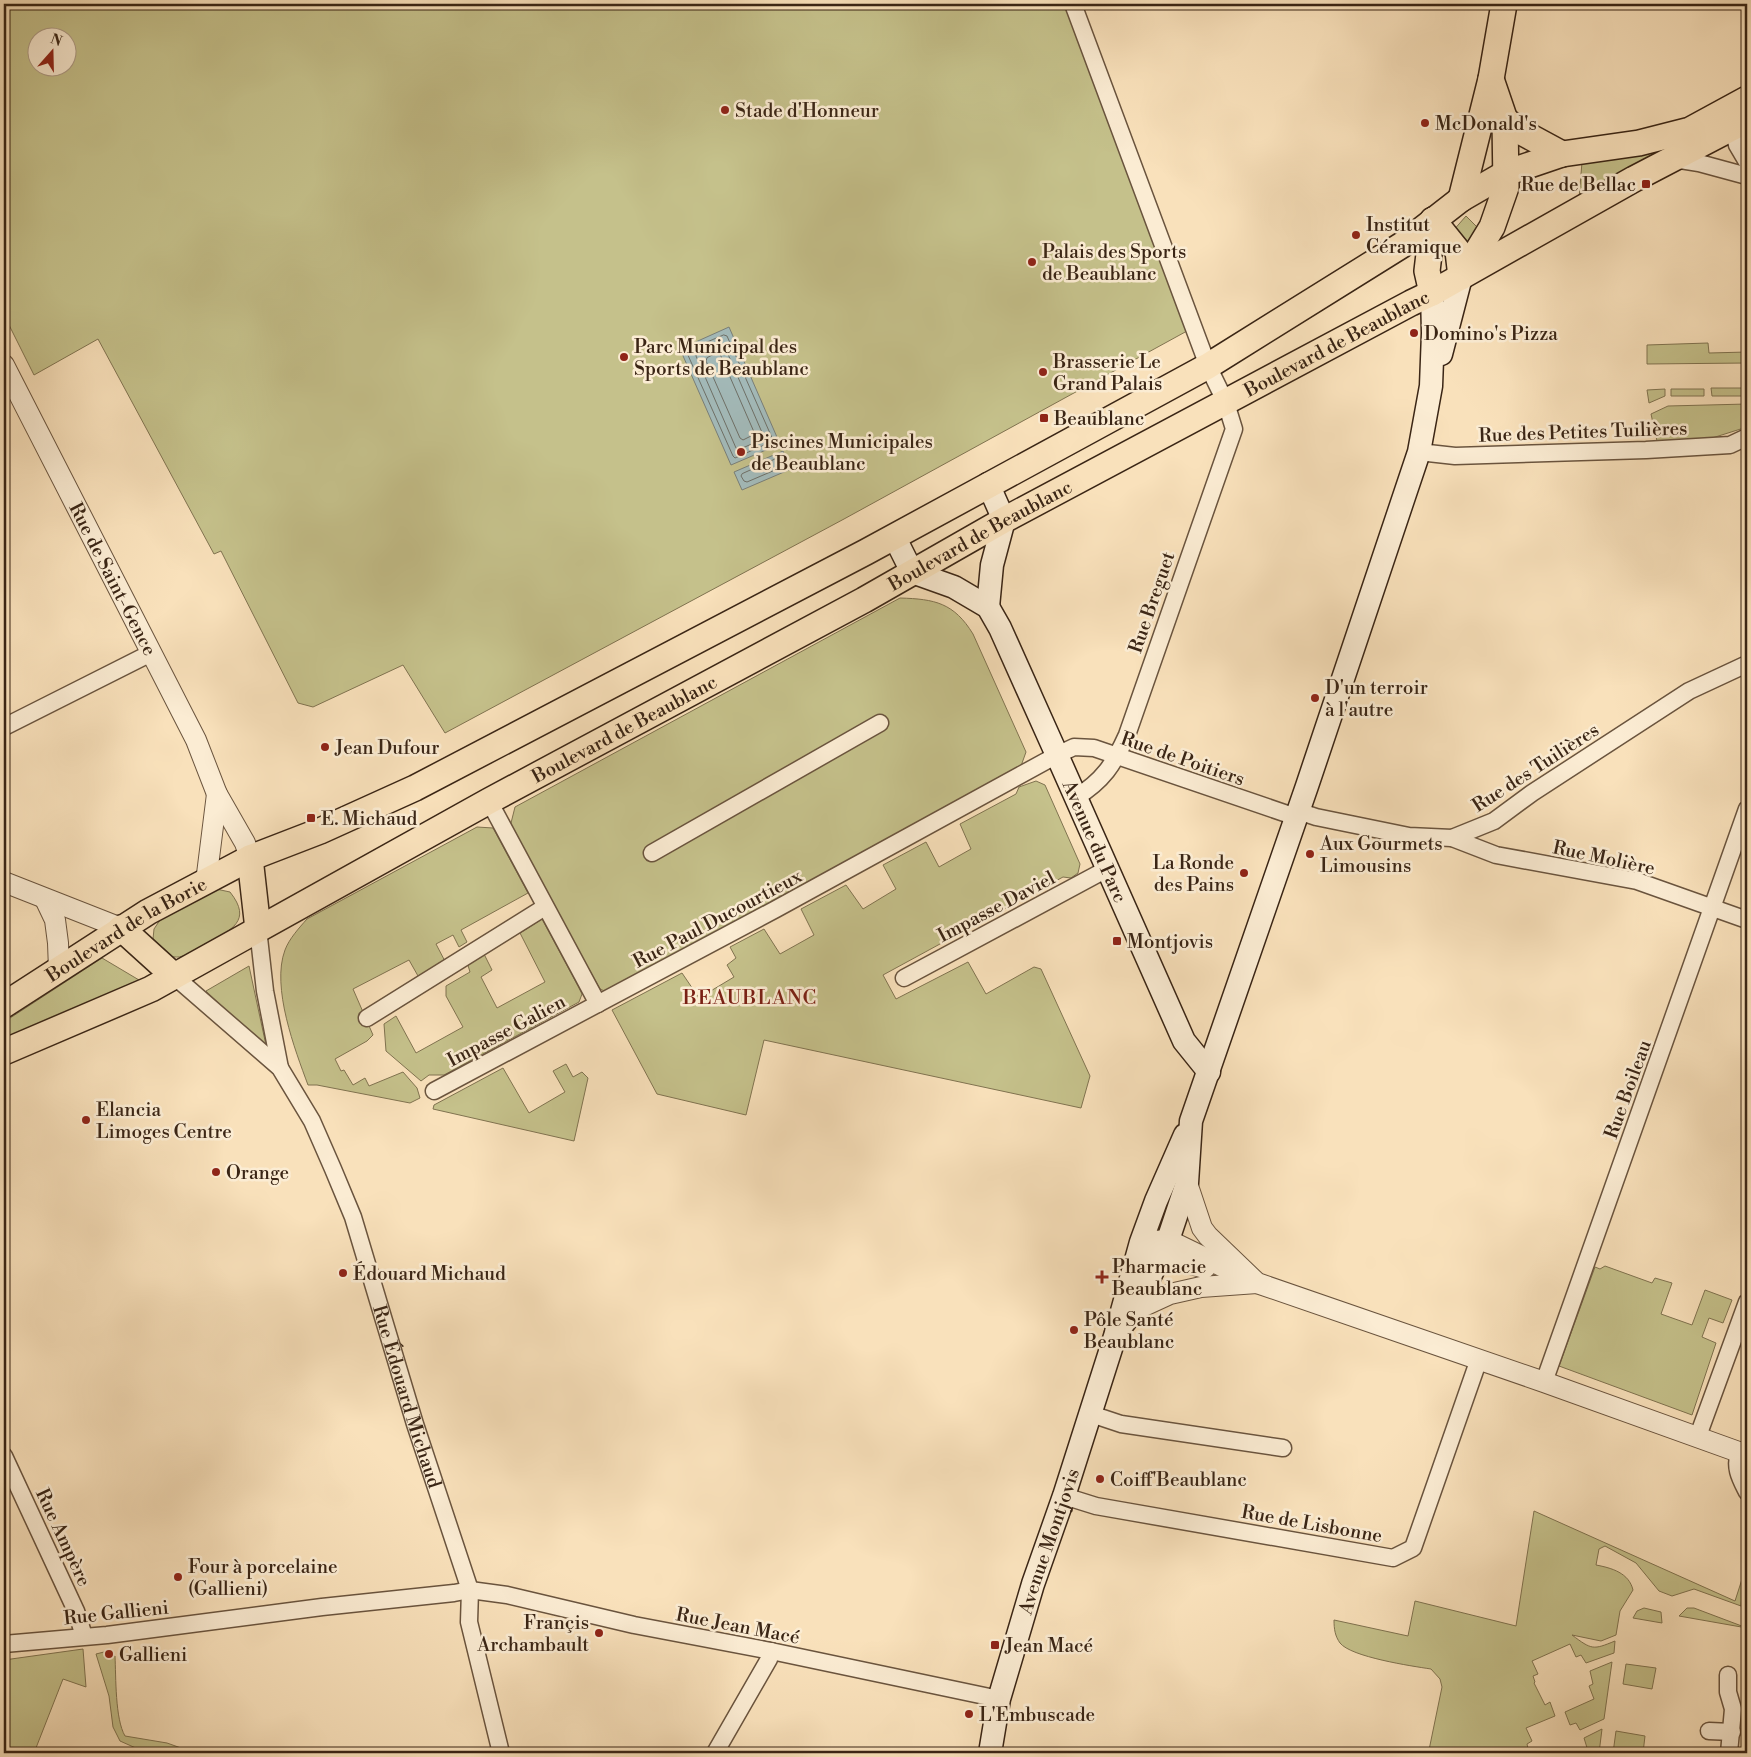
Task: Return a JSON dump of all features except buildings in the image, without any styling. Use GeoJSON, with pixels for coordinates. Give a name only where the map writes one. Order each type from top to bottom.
{"type":"FeatureCollection","features":[{"type":"Feature","properties":{"kind":"main road"},"geometry":{"type":"LineString","coordinates":[[1504,4],[1490,79],[1461,199],[1492,228],[1516,245]]}},
{"type":"Feature","properties":{"kind":"main road"},"geometry":{"type":"LineString","coordinates":[[1191,1121],[1419,452],[1431,386],[1461,277],[1492,228],[1506,187],[1504,120],[1490,79]]}},
{"type":"Feature","properties":{"kind":"main road"},"geometry":{"type":"LineString","coordinates":[[1696,137],[1747,99]]}},
{"type":"Feature","properties":{"kind":"main road"},"geometry":{"type":"LineString","coordinates":[[1504,120],[1562,154]]}},
{"type":"Feature","properties":{"kind":"main road"},"geometry":{"type":"LineString","coordinates":[[1696,137],[1740,123]]}},
{"type":"Feature","properties":{"kind":"main road","name":"Boulevard de Beaublanc"},"geometry":{"type":"LineString","coordinates":[[251,868],[320,832],[415,788],[894,536],[1208,366],[1402,245],[1461,199],[1506,173],[1562,154],[1696,137]]}},
{"type":"Feature","properties":{"kind":"main road","name":"Boulevard de Beaublanc"},"geometry":{"type":"LineString","coordinates":[[258,928],[489,801],[850,607],[1004,520],[1432,293],[1625,184],[1674,159],[1696,137]]}},
{"type":"Feature","properties":{"kind":"main road"},"geometry":{"type":"LineString","coordinates":[[1433,220],[1458,251],[1461,277]]}},
{"type":"Feature","properties":{"kind":"main road"},"geometry":{"type":"LineString","coordinates":[[1431,386],[1434,333],[1432,293],[1427,271],[1433,220]]}},
{"type":"Feature","properties":{"kind":"main road"},"geometry":{"type":"LineString","coordinates":[[988,484],[1004,520],[992,565],[988,607]]}},
{"type":"Feature","properties":{"kind":"main road"},"geometry":{"type":"LineString","coordinates":[[894,536],[912,572]]}},
{"type":"Feature","properties":{"kind":"main road","name":"Avenue du Parc"},"geometry":{"type":"LineString","coordinates":[[912,572],[954,587],[988,607],[1000,628],[1058,755],[1184,1041],[1208,1072]]}},
{"type":"Feature","properties":{"kind":"main road","name":"Boulevard de la Borie"},"geometry":{"type":"LineString","coordinates":[[4,1004],[121,928],[206,882],[251,868]]}},
{"type":"Feature","properties":{"kind":"main road","name":"Rue Édouard Michaud"},"geometry":{"type":"LineString","coordinates":[[251,868],[258,928]]}},
{"type":"Feature","properties":{"kind":"main road"},"geometry":{"type":"LineString","coordinates":[[121,928],[174,976]]}},
{"type":"Feature","properties":{"kind":"main road"},"geometry":{"type":"LineString","coordinates":[[4,1052],[151,989],[258,928]]}},
{"type":"Feature","properties":{"kind":"main road","name":"Avenue Montjovis"},"geometry":{"type":"LineString","coordinates":[[990,1753],[999,1699],[1034,1584],[1091,1414],[1141,1242],[1156,1200],[1191,1121]]}},
{"type":"Feature","properties":{"kind":"main road","name":"Avenue Montjovis"},"geometry":{"type":"LineString","coordinates":[[1116,1333],[1133,1311],[1165,1248],[1187,1183],[1191,1121]]}},
{"type":"Feature","properties":{"kind":"street","name":"Rue Breguet"},"geometry":{"type":"LineString","coordinates":[[1074,4],[1208,366],[1226,403],[1234,429],[1127,735],[1118,756],[1108,772],[1092,787],[1076,798]]}},
{"type":"Feature","properties":{"kind":"street"},"geometry":{"type":"LineString","coordinates":[[1740,123],[1737,144],[1747,162]]}},
{"type":"Feature","properties":{"kind":"street"},"geometry":{"type":"LineString","coordinates":[[1674,159],[1699,163],[1747,176]]}},
{"type":"Feature","properties":{"kind":"street","name":"Rue de Saint-Gence"},"geometry":{"type":"LineString","coordinates":[[4,365],[196,740],[216,794],[244,842],[251,868]]}},
{"type":"Feature","properties":{"kind":"street","name":"Rue des Petites Tuilières"},"geometry":{"type":"LineString","coordinates":[[1419,452],[1455,456],[1646,450],[1730,445],[1747,437]]}},
{"type":"Feature","properties":{"kind":"street"},"geometry":{"type":"LineString","coordinates":[[4,727],[151,653]]}},
{"type":"Feature","properties":{"kind":"street","name":"Rue des Tuilières"},"geometry":{"type":"LineString","coordinates":[[1297,814],[1409,836],[1452,838],[1494,821],[1532,793],[1688,691],[1747,664]]}},
{"type":"Feature","properties":{"kind":"street"},"geometry":{"type":"LineString","coordinates":[[652,853],[880,723]]}},
{"type":"Feature","properties":{"kind":"street","name":"Rue de Poitiers"},"geometry":{"type":"LineString","coordinates":[[1058,755],[1074,747],[1094,748],[1297,814]]}},
{"type":"Feature","properties":{"kind":"street","name":"Rue Paul Ducourtieux"},"geometry":{"type":"LineString","coordinates":[[598,1004],[1058,755]]}},
{"type":"Feature","properties":{"kind":"street","name":"Rue de Saint-Gence"},"geometry":{"type":"LineString","coordinates":[[206,882],[216,794]]}},
{"type":"Feature","properties":{"kind":"street"},"geometry":{"type":"LineString","coordinates":[[489,801],[598,1004]]}},
{"type":"Feature","properties":{"kind":"street","name":"Rue Boileau"},"geometry":{"type":"LineString","coordinates":[[1544,1382],[1747,809]]}},
{"type":"Feature","properties":{"kind":"street","name":"Rue Molière"},"geometry":{"type":"LineString","coordinates":[[1452,838],[1496,855],[1637,881],[1747,920]]}},
{"type":"Feature","properties":{"kind":"street","name":"Impasse Daviel"},"geometry":{"type":"LineString","coordinates":[[904,978],[1107,869]]}},
{"type":"Feature","properties":{"kind":"street"},"geometry":{"type":"LineString","coordinates":[[4,882],[121,928]]}},
{"type":"Feature","properties":{"kind":"street"},"geometry":{"type":"LineString","coordinates":[[45,899],[55,920],[59,969]]}},
{"type":"Feature","properties":{"kind":"street"},"geometry":{"type":"LineString","coordinates":[[367,1018],[545,907]]}},
{"type":"Feature","properties":{"kind":"street","name":"Rue Édouard Michaud"},"geometry":{"type":"LineString","coordinates":[[258,928],[265,991],[280,1068]]}},
{"type":"Feature","properties":{"kind":"street","name":"Rue Édouard Michaud"},"geometry":{"type":"LineString","coordinates":[[174,976],[280,1068],[312,1121],[353,1217],[415,1424],[470,1590]]}},
{"type":"Feature","properties":{"kind":"street","name":"Impasse Galien"},"geometry":{"type":"LineString","coordinates":[[434,1091],[598,1004]]}},
{"type":"Feature","properties":{"kind":"street"},"geometry":{"type":"LineString","coordinates":[[1187,1183],[1202,1228],[1257,1283]]}},
{"type":"Feature","properties":{"kind":"street"},"geometry":{"type":"LineString","coordinates":[[1141,1242],[1165,1248],[1257,1283],[1698,1436],[1743,1454],[1736,1462],[1747,1492]]}},
{"type":"Feature","properties":{"kind":"street"},"geometry":{"type":"LineString","coordinates":[[1133,1311],[1170,1294],[1201,1287],[1257,1283]]}},
{"type":"Feature","properties":{"kind":"street"},"geometry":{"type":"LineString","coordinates":[[1698,1436],[1747,1302]]}},
{"type":"Feature","properties":{"kind":"street","name":"Rue de Lisbonne"},"geometry":{"type":"LineString","coordinates":[[1064,1496],[1096,1506],[1393,1558],[1413,1548],[1479,1359]]}},
{"type":"Feature","properties":{"kind":"street"},"geometry":{"type":"LineString","coordinates":[[1091,1414],[1121,1424],[1283,1448]]}},
{"type":"Feature","properties":{"kind":"street","name":"Rue Ampère"},"geometry":{"type":"LineString","coordinates":[[4,1456],[76,1610],[84,1636]]}},
{"type":"Feature","properties":{"kind":"street"},"geometry":{"type":"LineString","coordinates":[[470,1590],[469,1622],[501,1753]]}},
{"type":"Feature","properties":{"kind":"street","name":"Rue Gallieni"},"geometry":{"type":"LineString","coordinates":[[4,1644],[107,1635],[322,1607],[454,1594],[470,1590]]}},
{"type":"Feature","properties":{"kind":"street","name":"Rue Jean Macé"},"geometry":{"type":"LineString","coordinates":[[470,1590],[507,1595],[634,1625],[771,1651],[999,1699]]}},
{"type":"Feature","properties":{"kind":"street"},"geometry":{"type":"LineString","coordinates":[[715,1753],[769,1659],[771,1651]]}},
{"type":"Feature","properties":{"kind":"street"},"geometry":{"type":"LineString","coordinates":[[1728,1675],[1728,1692],[1737,1723],[1729,1753]]}},
{"type":"Feature","properties":{"kind":"street"},"geometry":{"type":"LineString","coordinates":[[1709,1731],[1737,1723]]}},
{"type":"Feature","properties":{"kind":"shaded area","name":"Parc Municipal des Sports de Beaublanc"},"geometry":{"type":"Polygon","coordinates":[[[4,4],[1065,4],[1187,331],[844,519],[445,733],[403,665],[313,707],[298,703],[221,551],[214,554],[98,339],[34,375],[4,315],[4,4]]]}},
{"type":"Feature","properties":{"kind":"shaded area"},"geometry":{"type":"Polygon","coordinates":[[[1672,146],[1579,199],[1582,162],[1672,146]]]}},
{"type":"Feature","properties":{"kind":"shaded area"},"geometry":{"type":"Polygon","coordinates":[[[1466,216],[1479,231],[1463,248],[1452,232],[1466,216]]]}},
{"type":"Feature","properties":{"kind":"shaded area"},"geometry":{"type":"Polygon","coordinates":[[[1708,343],[1709,353],[1747,352],[1747,363],[1647,364],[1647,345],[1708,343]]]}},
{"type":"Feature","properties":{"kind":"shaded area"},"geometry":{"type":"Polygon","coordinates":[[[1711,388],[1743,388],[1743,396],[1712,396],[1711,388]]]}},
{"type":"Feature","properties":{"kind":"shaded area"},"geometry":{"type":"Polygon","coordinates":[[[1665,389],[1665,396],[1649,403],[1647,390],[1665,389]]]}},
{"type":"Feature","properties":{"kind":"shaded area"},"geometry":{"type":"Polygon","coordinates":[[[1671,389],[1704,389],[1704,396],[1671,396],[1671,389]]]}},
{"type":"Feature","properties":{"kind":"shaded area"},"geometry":{"type":"Polygon","coordinates":[[[1747,404],[1747,427],[1709,439],[1657,441],[1651,414],[1668,406],[1747,404]]]}},
{"type":"Feature","properties":{"kind":"shaded area"},"geometry":{"type":"Polygon","coordinates":[[[900,598],[924,600],[942,605],[951,609],[966,624],[973,634],[1026,752],[1021,766],[607,992],[600,989],[510,827],[515,807],[900,598]]]}},
{"type":"Feature","properties":{"kind":"shaded area"},"geometry":{"type":"Polygon","coordinates":[[[1036,781],[1045,785],[1080,864],[1078,873],[1071,878],[1063,877],[883,975],[896,999],[968,962],[986,994],[1034,967],[1041,969],[1090,1076],[1081,1108],[764,1040],[746,1115],[657,1094],[612,1010],[682,973],[699,998],[734,977],[727,965],[736,958],[730,947],[764,929],[780,954],[814,935],[801,909],[846,885],[863,909],[896,889],[883,865],[926,842],[939,867],[971,849],[960,824],[1016,794],[1019,787],[1036,781]]]}},
{"type":"Feature","properties":{"kind":"shaded area"},"geometry":{"type":"Polygon","coordinates":[[[477,827],[493,828],[528,893],[461,930],[467,942],[459,947],[453,935],[436,944],[448,967],[422,983],[409,960],[353,989],[373,1035],[367,1041],[335,1059],[341,1071],[344,1070],[353,1085],[365,1078],[369,1086],[403,1072],[417,1088],[420,1098],[410,1103],[317,1085],[308,1085],[286,1018],[281,982],[281,965],[285,950],[292,938],[307,919],[477,827]]]}},
{"type":"Feature","properties":{"kind":"shaded area"},"geometry":{"type":"Polygon","coordinates":[[[216,889],[230,892],[237,902],[239,917],[236,924],[224,934],[186,955],[174,957],[160,952],[153,939],[154,929],[160,920],[216,889]]]}},
{"type":"Feature","properties":{"kind":"shaded area"},"geometry":{"type":"Polygon","coordinates":[[[542,919],[582,994],[579,1002],[444,1075],[429,1075],[421,1081],[386,1051],[384,1024],[396,1016],[416,1053],[463,1027],[446,996],[446,986],[470,972],[467,962],[483,952],[492,970],[481,977],[497,1008],[545,982],[520,933],[542,919]]]}},
{"type":"Feature","properties":{"kind":"shaded area"},"geometry":{"type":"Polygon","coordinates":[[[102,958],[139,980],[4,1039],[4,1022],[102,958]]]}},
{"type":"Feature","properties":{"kind":"shaded area"},"geometry":{"type":"Polygon","coordinates":[[[249,966],[267,1050],[206,991],[249,966]]]}},
{"type":"Feature","properties":{"kind":"shaded area"},"geometry":{"type":"Polygon","coordinates":[[[566,1064],[573,1077],[582,1072],[588,1078],[574,1141],[433,1109],[434,1105],[503,1068],[529,1113],[565,1092],[553,1071],[566,1064]]]}},
{"type":"Feature","properties":{"kind":"shaded area"},"geometry":{"type":"Polygon","coordinates":[[[1605,1266],[1652,1283],[1655,1278],[1672,1283],[1661,1314],[1692,1325],[1705,1290],[1732,1300],[1723,1323],[1709,1318],[1702,1337],[1716,1343],[1692,1415],[1559,1366],[1595,1267],[1600,1269],[1605,1266]]]}},
{"type":"Feature","properties":{"kind":"shaded area"},"geometry":{"type":"Polygon","coordinates":[[[1534,1511],[1735,1601],[1744,1573],[1747,1573],[1747,1593],[1742,1594],[1741,1606],[1694,1589],[1672,1596],[1659,1591],[1636,1563],[1605,1546],[1599,1549],[1596,1565],[1624,1575],[1633,1590],[1620,1611],[1616,1635],[1601,1641],[1572,1635],[1584,1644],[1593,1647],[1615,1641],[1614,1653],[1586,1663],[1581,1655],[1576,1657],[1570,1644],[1532,1661],[1538,1674],[1533,1676],[1534,1683],[1545,1705],[1550,1702],[1555,1716],[1526,1728],[1532,1741],[1527,1744],[1529,1753],[1427,1753],[1442,1687],[1440,1679],[1431,1669],[1368,1657],[1346,1648],[1337,1638],[1334,1620],[1408,1636],[1415,1601],[1516,1626],[1534,1511]]]}},
{"type":"Feature","properties":{"kind":"shaded area"},"geometry":{"type":"Polygon","coordinates":[[[1644,1608],[1661,1612],[1662,1623],[1633,1618],[1637,1611],[1644,1608]]]}},
{"type":"Feature","properties":{"kind":"shaded area"},"geometry":{"type":"Polygon","coordinates":[[[1687,1608],[1694,1608],[1747,1628],[1679,1616],[1687,1608]]]}},
{"type":"Feature","properties":{"kind":"shaded area"},"geometry":{"type":"Polygon","coordinates":[[[83,1649],[86,1687],[63,1679],[34,1753],[11,1753],[4,1751],[7,1737],[4,1735],[4,1660],[83,1649]]]}},
{"type":"Feature","properties":{"kind":"shaded area"},"geometry":{"type":"Polygon","coordinates":[[[104,1652],[105,1658],[115,1656],[119,1719],[125,1736],[167,1743],[195,1753],[147,1753],[120,1741],[113,1727],[109,1696],[96,1654],[104,1652]]]}},
{"type":"Feature","properties":{"kind":"shaded area"},"geometry":{"type":"Polygon","coordinates":[[[1612,1662],[1604,1719],[1580,1730],[1576,1723],[1570,1725],[1565,1712],[1594,1699],[1589,1686],[1593,1684],[1590,1671],[1612,1662]]]}},
{"type":"Feature","properties":{"kind":"shaded area"},"geometry":{"type":"Polygon","coordinates":[[[1626,1664],[1656,1668],[1652,1689],[1623,1684],[1626,1664]]]}},
{"type":"Feature","properties":{"kind":"shaded area"},"geometry":{"type":"Polygon","coordinates":[[[1602,1729],[1599,1753],[1583,1753],[1588,1751],[1584,1738],[1602,1729]]]}},
{"type":"Feature","properties":{"kind":"shaded area"},"geometry":{"type":"Polygon","coordinates":[[[1616,1731],[1645,1736],[1643,1753],[1613,1753],[1616,1731]]]}},
{"type":"Feature","properties":{"kind":"water"},"geometry":{"type":"Polygon","coordinates":[[[729,327],[780,444],[731,465],[680,349],[729,327]]]}},
{"type":"Feature","properties":{"kind":"water"},"geometry":{"type":"Polygon","coordinates":[[[783,451],[791,469],[742,490],[734,472],[783,451]]]}},
{"type":"Feature","properties":{"kind":"place","name":"Stade d'Honneur"},"geometry":{"type":"Point","coordinates":[725,110]}},
{"type":"Feature","properties":{"kind":"place","name":"McDonald's"},"geometry":{"type":"Point","coordinates":[1425,123]}},
{"type":"Feature","properties":{"kind":"place","name":"Rue de Bellac"},"geometry":{"type":"Point","coordinates":[1646,184]}},
{"type":"Feature","properties":{"kind":"place","name":"Institut Céramique"},"geometry":{"type":"Point","coordinates":[1356,235]}},
{"type":"Feature","properties":{"kind":"place","name":"Palais des Sports de Beaublanc"},"geometry":{"type":"Point","coordinates":[1032,262]}},
{"type":"Feature","properties":{"kind":"place","name":"Domino's Pizza"},"geometry":{"type":"Point","coordinates":[1414,333]}},
{"type":"Feature","properties":{"kind":"place","name":"Parc Municipal des Sports de Beaublanc"},"geometry":{"type":"Point","coordinates":[624,357]}},
{"type":"Feature","properties":{"kind":"place","name":"Brasserie Le Grand Palais"},"geometry":{"type":"Point","coordinates":[1043,372]}},
{"type":"Feature","properties":{"kind":"place","name":"Beaublanc"},"geometry":{"type":"Point","coordinates":[1044,418]}},
{"type":"Feature","properties":{"kind":"place","name":"Piscines Municipales de Beaublanc"},"geometry":{"type":"Point","coordinates":[741,452]}},
{"type":"Feature","properties":{"kind":"place","name":"D'un terroir à l'autre"},"geometry":{"type":"Point","coordinates":[1315,698]}},
{"type":"Feature","properties":{"kind":"place","name":"Jean Dufour"},"geometry":{"type":"Point","coordinates":[325,747]}},
{"type":"Feature","properties":{"kind":"place","name":"E. Michaud"},"geometry":{"type":"Point","coordinates":[311,818]}},
{"type":"Feature","properties":{"kind":"place","name":"Aux Gourmets Limousins"},"geometry":{"type":"Point","coordinates":[1310,854]}},
{"type":"Feature","properties":{"kind":"place","name":"La Ronde des Pains"},"geometry":{"type":"Point","coordinates":[1244,873]}},
{"type":"Feature","properties":{"kind":"place","name":"Montjovis"},"geometry":{"type":"Point","coordinates":[1117,941]}},
{"type":"Feature","properties":{"kind":"place","name":"Elancia Limoges Centre"},"geometry":{"type":"Point","coordinates":[86,1120]}},
{"type":"Feature","properties":{"kind":"place","name":"Orange"},"geometry":{"type":"Point","coordinates":[216,1172]}},
{"type":"Feature","properties":{"kind":"place","name":"Édouard Michaud"},"geometry":{"type":"Point","coordinates":[343,1273]}},
{"type":"Feature","properties":{"kind":"place","name":"Pharmacie Beaublanc"},"geometry":{"type":"Point","coordinates":[1102,1277]}},
{"type":"Feature","properties":{"kind":"place","name":"Pôle Santé Beaublanc"},"geometry":{"type":"Point","coordinates":[1074,1330]}},
{"type":"Feature","properties":{"kind":"place","name":"Coiff'Beaublanc"},"geometry":{"type":"Point","coordinates":[1100,1479]}},
{"type":"Feature","properties":{"kind":"place","name":"Four à porcelaine (Gallieni)"},"geometry":{"type":"Point","coordinates":[178,1577]}},
{"type":"Feature","properties":{"kind":"place","name":"Françis Archambault"},"geometry":{"type":"Point","coordinates":[599,1633]}},
{"type":"Feature","properties":{"kind":"place","name":"Jean Macé"},"geometry":{"type":"Point","coordinates":[995,1645]}},
{"type":"Feature","properties":{"kind":"place","name":"Gallieni"},"geometry":{"type":"Point","coordinates":[109,1654]}},
{"type":"Feature","properties":{"kind":"place","name":"L'Embuscade"},"geometry":{"type":"Point","coordinates":[969,1714]}},
{"type":"Feature","properties":{"kind":"district","name":"BEAUBLANC"},"geometry":{"type":"Point","coordinates":[750,997]}}]}
